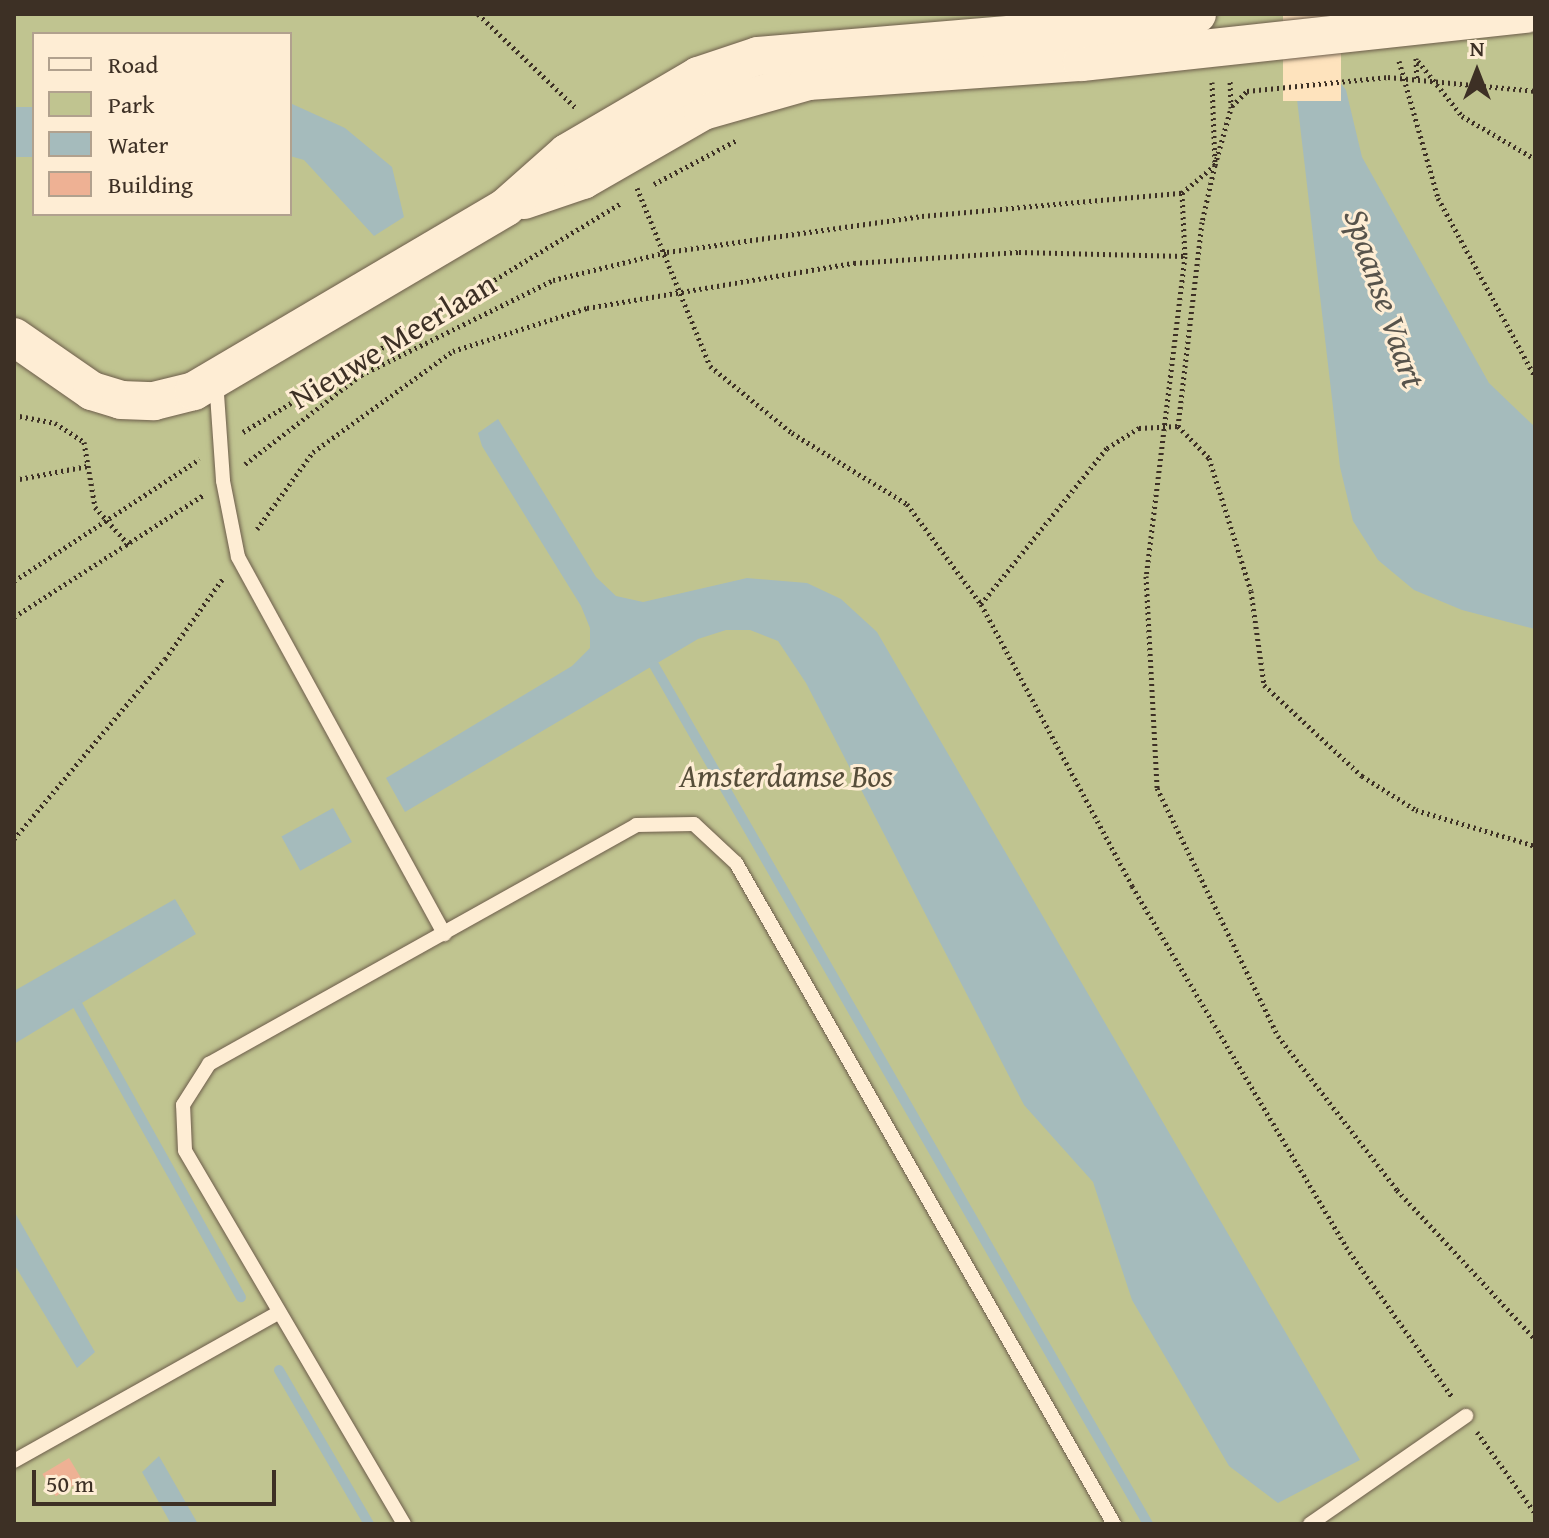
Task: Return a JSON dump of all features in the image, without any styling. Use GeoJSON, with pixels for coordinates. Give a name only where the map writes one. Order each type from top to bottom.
{"type":"FeatureCollection","features":[{"type":"Feature","properties":{"kind":"street","name":"Nieuwe Meerlaan"},"geometry":{"type":"LineString","coordinates":[[608,147],[698,76],[758,56],[881,29],[1197,14]]}},
{"type":"Feature","properties":{"kind":"street","name":"Nieuwe Meerlaan"},"geometry":{"type":"LineString","coordinates":[[14,337],[92,391],[121,400],[154,401],[216,380],[506,207],[567,153],[608,147],[758,91],[808,81],[1082,62],[1527,14]]}},
{"type":"Feature","properties":{"kind":"street"},"geometry":{"type":"LineString","coordinates":[[904,74],[922,28]]}},
{"type":"Feature","properties":{"kind":"street"},"geometry":{"type":"LineString","coordinates":[[881,29],[904,74]]}},
{"type":"Feature","properties":{"kind":"lane"},"geometry":{"type":"LineString","coordinates":[[216,380],[223,481],[238,557],[444,934]]}},
{"type":"Feature","properties":{"kind":"lane"},"geometry":{"type":"LineString","coordinates":[[404,1524],[185,1150],[183,1105],[209,1064],[636,825],[694,824],[736,863],[1114,1524]]}},
{"type":"Feature","properties":{"kind":"lane"},"geometry":{"type":"LineString","coordinates":[[14,1461],[279,1312]]}},
{"type":"Feature","properties":{"kind":"lane"},"geometry":{"type":"LineString","coordinates":[[1310,1524],[1466,1416]]}},
{"type":"Feature","properties":{"kind":"path"},"geometry":{"type":"LineString","coordinates":[[478,14],[608,147],[639,191],[667,252],[710,366],[792,433],[907,504],[981,604],[1132,886],[1346,1247],[1535,1513]]}},
{"type":"Feature","properties":{"kind":"path"},"geometry":{"type":"LineString","coordinates":[[1416,58],[1462,116],[1535,159]]}},
{"type":"Feature","properties":{"kind":"path"},"geometry":{"type":"LineString","coordinates":[[1178,426],[1202,222],[1231,108],[1253,91],[1388,77],[1535,91]]}},
{"type":"Feature","properties":{"kind":"path"},"geometry":{"type":"LineString","coordinates":[[1402,78],[1438,198],[1535,377]]}},
{"type":"Feature","properties":{"kind":"path"},"geometry":{"type":"LineString","coordinates":[[1212,79],[1215,165]]}},
{"type":"Feature","properties":{"kind":"path","name":"Nieuwe Meerlaan"},"geometry":{"type":"LineString","coordinates":[[14,581],[219,446],[639,191],[752,132]]}},
{"type":"Feature","properties":{"kind":"path"},"geometry":{"type":"LineString","coordinates":[[14,617],[223,481],[361,375],[553,280],[667,252],[922,216],[1182,193],[1215,165]]}},
{"type":"Feature","properties":{"kind":"path"},"geometry":{"type":"LineString","coordinates":[[1182,193],[1185,256],[1146,576],[1157,788],[1278,1036],[1397,1190],[1535,1339]]}},
{"type":"Feature","properties":{"kind":"path"},"geometry":{"type":"LineString","coordinates":[[14,839],[165,659],[313,452],[453,351],[587,308],[854,263],[1019,252],[1185,256]]}},
{"type":"Feature","properties":{"kind":"path"},"geometry":{"type":"LineString","coordinates":[[14,415],[55,423],[84,442],[95,507],[129,545]]}},
{"type":"Feature","properties":{"kind":"path"},"geometry":{"type":"LineString","coordinates":[[981,604],[1107,448],[1139,428],[1178,426]]}},
{"type":"Feature","properties":{"kind":"path"},"geometry":{"type":"LineString","coordinates":[[1178,426],[1209,458],[1251,591],[1264,685],[1362,776],[1416,810],[1535,846]]}},
{"type":"Feature","properties":{"kind":"path"},"geometry":{"type":"LineString","coordinates":[[14,480],[88,466]]}},
{"type":"Feature","properties":{"kind":"green space","name":"Amsterdamse Bos"},"geometry":{"type":"Polygon","coordinates":[[[14,14],[1535,14],[1535,1524],[14,1524],[14,14]]]}},
{"type":"Feature","properties":{"kind":"water","name":"Spaanse Vaart"},"geometry":{"type":"Polygon","coordinates":[[[1287,14],[1346,90],[1362,157],[1489,383],[1535,427],[1535,629],[1462,610],[1414,590],[1378,560],[1353,521],[1340,467],[1287,14]]]}},
{"type":"Feature","properties":{"kind":"water"},"geometry":{"type":"Polygon","coordinates":[[[292,104],[345,128],[392,167],[404,217],[374,236],[304,160],[292,157],[292,104]]]}},
{"type":"Feature","properties":{"kind":"water"},"geometry":{"type":"Polygon","coordinates":[[[14,107],[32,107],[32,157],[14,157],[14,107]]]}},
{"type":"Feature","properties":{"kind":"water"},"geometry":{"type":"Polygon","coordinates":[[[498,419],[596,577],[616,596],[643,602],[747,578],[807,583],[841,599],[877,632],[1360,1460],[1278,1503],[1229,1466],[1132,1300],[1093,1182],[1024,1105],[806,683],[778,641],[750,630],[726,630],[698,639],[405,812],[386,778],[572,666],[590,648],[590,628],[581,606],[482,446],[478,433],[498,419]]]}},
{"type":"Feature","properties":{"kind":"water"},"geometry":{"type":"Polygon","coordinates":[[[333,808],[352,842],[300,871],[281,837],[333,808]]]}},
{"type":"Feature","properties":{"kind":"water"},"geometry":{"type":"Polygon","coordinates":[[[175,899],[196,934],[14,1044],[14,991],[175,899]]]}},
{"type":"Feature","properties":{"kind":"water"},"geometry":{"type":"Polygon","coordinates":[[[14,1211],[95,1352],[77,1368],[14,1264],[14,1211]]]}},
{"type":"Feature","properties":{"kind":"water"},"geometry":{"type":"Polygon","coordinates":[[[159,1456],[198,1524],[171,1524],[142,1472],[159,1456]]]}},
{"type":"Feature","properties":{"kind":"pier"},"geometry":{"type":"Polygon","coordinates":[[[1283,14],[1341,14],[1341,101],[1283,101],[1283,14]]]}},
{"type":"Feature","properties":{"kind":"building"},"geometry":{"type":"Polygon","coordinates":[[[69,1458],[82,1480],[56,1496],[42,1474],[69,1458]]]}},
{"type":"Feature","properties":{"kind":"waterway"},"geometry":{"type":"LineString","coordinates":[[654,665],[1148,1524]]}},
{"type":"Feature","properties":{"kind":"waterway"},"geometry":{"type":"LineString","coordinates":[[77,1004],[241,1297]]}},
{"type":"Feature","properties":{"kind":"waterway"},"geometry":{"type":"LineString","coordinates":[[279,1370],[369,1524]]}}]}
